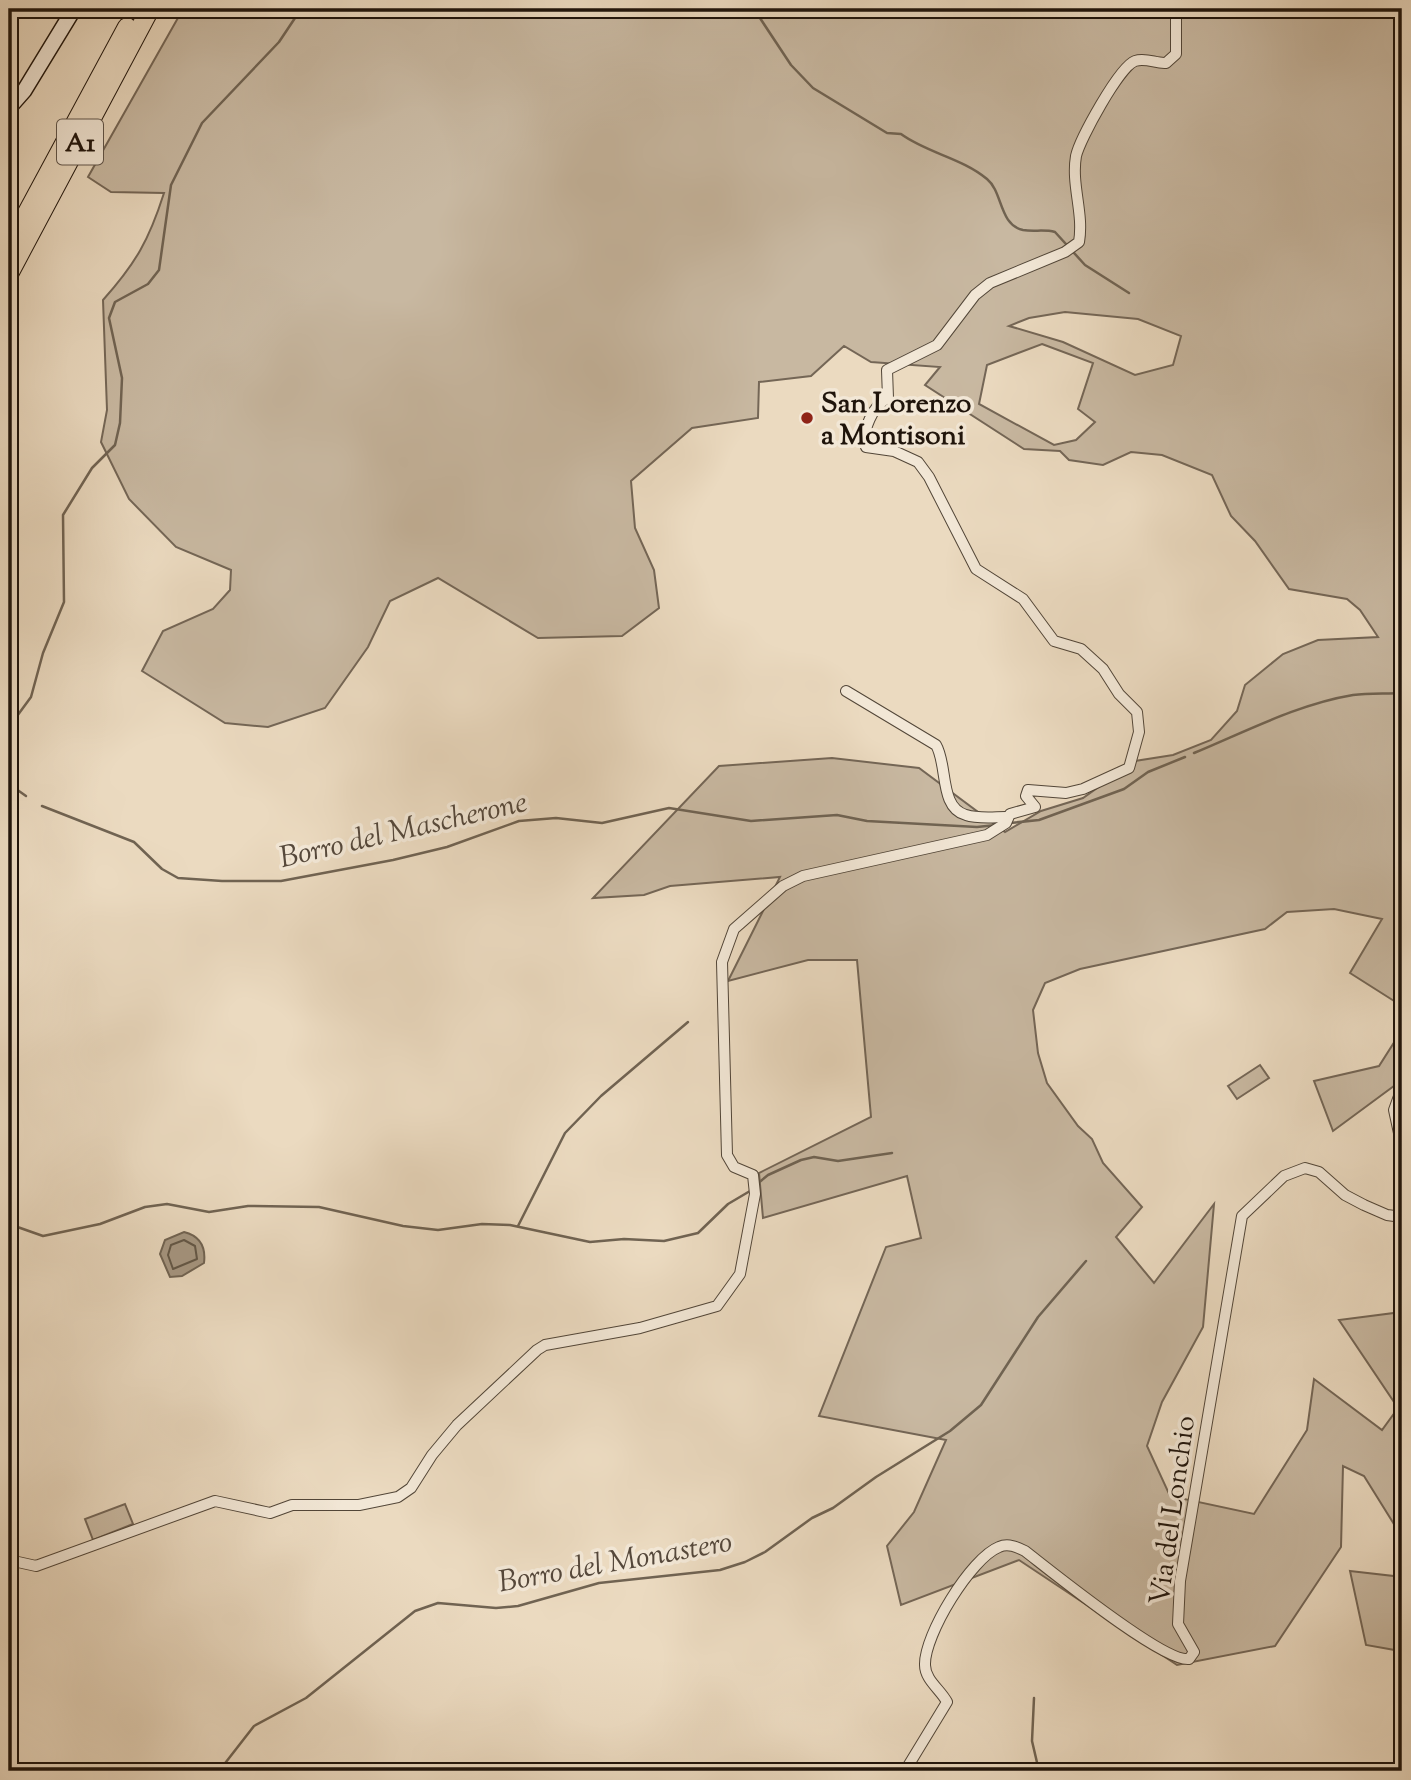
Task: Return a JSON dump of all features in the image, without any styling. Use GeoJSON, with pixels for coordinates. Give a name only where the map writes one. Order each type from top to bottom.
{"type":"FeatureCollection","features":[{"type":"Feature","properties":{"kind":"highway","name":"A1"},"geometry":{"type":"LineString","coordinates":[[9,246],[138,9]]}},
{"type":"Feature","properties":{"kind":"highway","name":"A1"},"geometry":{"type":"LineString","coordinates":[[9,274],[150,9]]}},
{"type":"Feature","properties":{"kind":"main road"},"geometry":{"type":"LineString","coordinates":[[9,108],[24,91],[74,9]]}},
{"type":"Feature","properties":{"kind":"street"},"geometry":{"type":"LineString","coordinates":[[846,691],[936,745],[949,797],[955,809],[968,816],[1006,817],[1035,807],[1026,796],[1028,790],[1066,793],[1083,789],[1129,768],[1139,732],[1137,712],[1098,664],[1073,645],[1054,641],[1023,599],[976,569],[929,477],[918,463],[894,451],[866,447],[864,441],[876,406],[887,398],[887,370],[937,345],[975,295],[990,283],[1065,252],[1079,242],[1081,226],[1076,175],[1080,145],[1123,69],[1143,59],[1166,63],[1176,54],[1176,9]]}},
{"type":"Feature","properties":{"kind":"street"},"geometry":{"type":"LineString","coordinates":[[9,1560],[36,1566],[215,1501],[270,1513],[292,1505],[339,1506],[390,1500],[411,1488],[432,1455],[457,1425],[537,1350],[545,1346],[640,1328],[717,1306],[740,1274],[755,1194],[753,1175],[734,1167],[727,1155],[722,962],[729,937],[741,920],[791,880],[988,835],[1006,823],[1006,817]]}},
{"type":"Feature","properties":{"kind":"street"},"geometry":{"type":"LineString","coordinates":[[1402,1088],[1394,1110],[1402,1147]]}},
{"type":"Feature","properties":{"kind":"street","name":"Via del Lonchio"},"geometry":{"type":"LineString","coordinates":[[905,1771],[947,1702],[926,1674],[927,1650],[958,1587],[997,1547],[1008,1545],[1025,1551],[1118,1622],[1169,1653],[1184,1660],[1189,1659],[1194,1652],[1178,1622],[1180,1581],[1241,1216],[1284,1176],[1304,1168],[1319,1172],[1345,1195],[1364,1205],[1394,1217],[1402,1217]]}},
{"type":"Feature","properties":{"kind":"shaded area"},"geometry":{"type":"Polygon","coordinates":[[[183,9],[1402,9],[1402,1006],[1350,973],[1382,919],[1334,909],[1287,912],[1265,929],[1080,969],[1045,983],[1033,1010],[1038,1053],[1047,1083],[1078,1126],[1092,1139],[1103,1163],[1142,1207],[1116,1237],[1154,1283],[1214,1204],[1203,1327],[1162,1402],[1147,1446],[1170,1496],[1254,1514],[1307,1430],[1314,1379],[1382,1430],[1398,1408],[1339,1320],[1402,1312],[1402,1537],[1364,1476],[1343,1466],[1341,1547],[1275,1646],[1177,1665],[1019,1560],[901,1605],[887,1546],[914,1512],[946,1440],[819,1416],[886,1247],[921,1238],[907,1176],[763,1218],[759,1173],[871,1117],[857,960],[808,960],[728,981],[780,877],[670,886],[644,895],[593,898],[719,766],[832,758],[919,768],[1005,832],[1041,811],[1083,798],[1135,761],[1173,755],[1211,740],[1237,711],[1245,685],[1283,654],[1318,640],[1378,637],[1360,610],[1347,599],[1289,589],[1255,541],[1231,516],[1212,475],[1162,455],[1131,452],[1103,465],[1069,460],[1060,451],[1024,449],[925,385],[940,367],[871,362],[844,346],[811,376],[759,382],[758,418],[692,428],[631,481],[635,528],[654,570],[659,608],[622,636],[538,638],[438,578],[390,601],[368,647],[325,708],[268,727],[225,723],[142,671],[163,631],[213,609],[230,590],[231,570],[176,547],[129,499],[101,442],[107,410],[103,300],[140,250],[164,193],[111,192],[88,177],[183,9]],[[1065,312],[1029,318],[1009,326],[1063,342],[1135,375],[1173,365],[1181,336],[1138,319],[1065,312]],[[1042,344],[987,365],[979,404],[1054,445],[1076,440],[1095,422],[1078,409],[1093,363],[1042,344]]]}},
{"type":"Feature","properties":{"kind":"shaded area"},"geometry":{"type":"Polygon","coordinates":[[[1402,1030],[1402,1080],[1333,1131],[1314,1081],[1379,1066],[1402,1030]]]}},
{"type":"Feature","properties":{"kind":"shaded area"},"geometry":{"type":"Polygon","coordinates":[[[1260,1065],[1269,1078],[1237,1099],[1228,1086],[1260,1065]]]}},
{"type":"Feature","properties":{"kind":"shaded area"},"geometry":{"type":"Polygon","coordinates":[[[125,1504],[133,1524],[93,1540],[85,1519],[125,1504]]]}},
{"type":"Feature","properties":{"kind":"shaded area"},"geometry":{"type":"Polygon","coordinates":[[[1350,1571],[1402,1577],[1402,1655],[1400,1651],[1366,1645],[1350,1571]]]}},
{"type":"Feature","properties":{"kind":"water"},"geometry":{"type":"Polygon","coordinates":[[[184,1232],[201,1243],[204,1263],[182,1276],[170,1277],[160,1254],[165,1240],[184,1232]]]}},
{"type":"Feature","properties":{"kind":"waterway"},"geometry":{"type":"LineString","coordinates":[[9,727],[31,697],[43,653],[64,602],[63,515],[92,468],[115,445],[120,423],[122,378],[109,318],[115,302],[148,284],[159,270],[171,185],[202,123],[279,42],[301,9]]}},
{"type":"Feature","properties":{"kind":"waterway"},"geometry":{"type":"LineString","coordinates":[[754,9],[791,65],[813,88],[887,133],[901,134],[977,172],[992,185],[1005,215],[1015,227],[1027,231],[1055,232],[1085,265],[1129,293]]}},
{"type":"Feature","properties":{"kind":"waterway","name":"Borro del Mascherone"},"geometry":{"type":"LineString","coordinates":[[1194,753],[1272,720],[1332,699],[1353,695],[1402,693]]}},
{"type":"Feature","properties":{"kind":"waterway","name":"Borro del Mascherone"},"geometry":{"type":"LineString","coordinates":[[1010,823],[1039,820],[1124,789],[1148,772],[1185,757]]}},
{"type":"Feature","properties":{"kind":"waterway","name":"Borro del Mascherone"},"geometry":{"type":"LineString","coordinates":[[9,784],[26,796]]}},
{"type":"Feature","properties":{"kind":"waterway","name":"Borro del Mascherone"},"geometry":{"type":"LineString","coordinates":[[42,806],[134,842],[162,869],[178,878],[222,881],[281,881],[393,860],[447,847],[519,821],[556,818],[602,823],[669,808],[751,821],[837,815],[867,821],[977,827],[996,825]]}},
{"type":"Feature","properties":{"kind":"waterway"},"geometry":{"type":"LineString","coordinates":[[518,1226],[565,1133],[601,1096],[688,1022]]}},
{"type":"Feature","properties":{"kind":"waterway"},"geometry":{"type":"LineString","coordinates":[[757,1184],[768,1175],[814,1157],[838,1161],[892,1153]]}},
{"type":"Feature","properties":{"kind":"waterway"},"geometry":{"type":"LineString","coordinates":[[9,1224],[43,1236],[100,1224],[145,1207],[167,1204],[209,1212],[248,1206],[319,1207],[403,1226],[438,1230],[482,1224],[510,1225],[590,1242],[624,1239],[664,1241],[698,1233],[728,1204],[750,1191]]}},
{"type":"Feature","properties":{"kind":"waterway","name":"Borro del Monastero"},"geometry":{"type":"LineString","coordinates":[[219,1771],[254,1726],[306,1698],[415,1611],[438,1603],[496,1608],[518,1606],[599,1583],[720,1570],[765,1552],[812,1518],[833,1508],[876,1477],[950,1431],[981,1405],[1038,1317],[1086,1261]]}},
{"type":"Feature","properties":{"kind":"waterway"},"geometry":{"type":"LineString","coordinates":[[1034,1698],[1032,1741],[1039,1771]]}},
{"type":"Feature","properties":{"kind":"place","name":"San Lorenzo a Montisoni"},"geometry":{"type":"Point","coordinates":[807,418]}}]}
